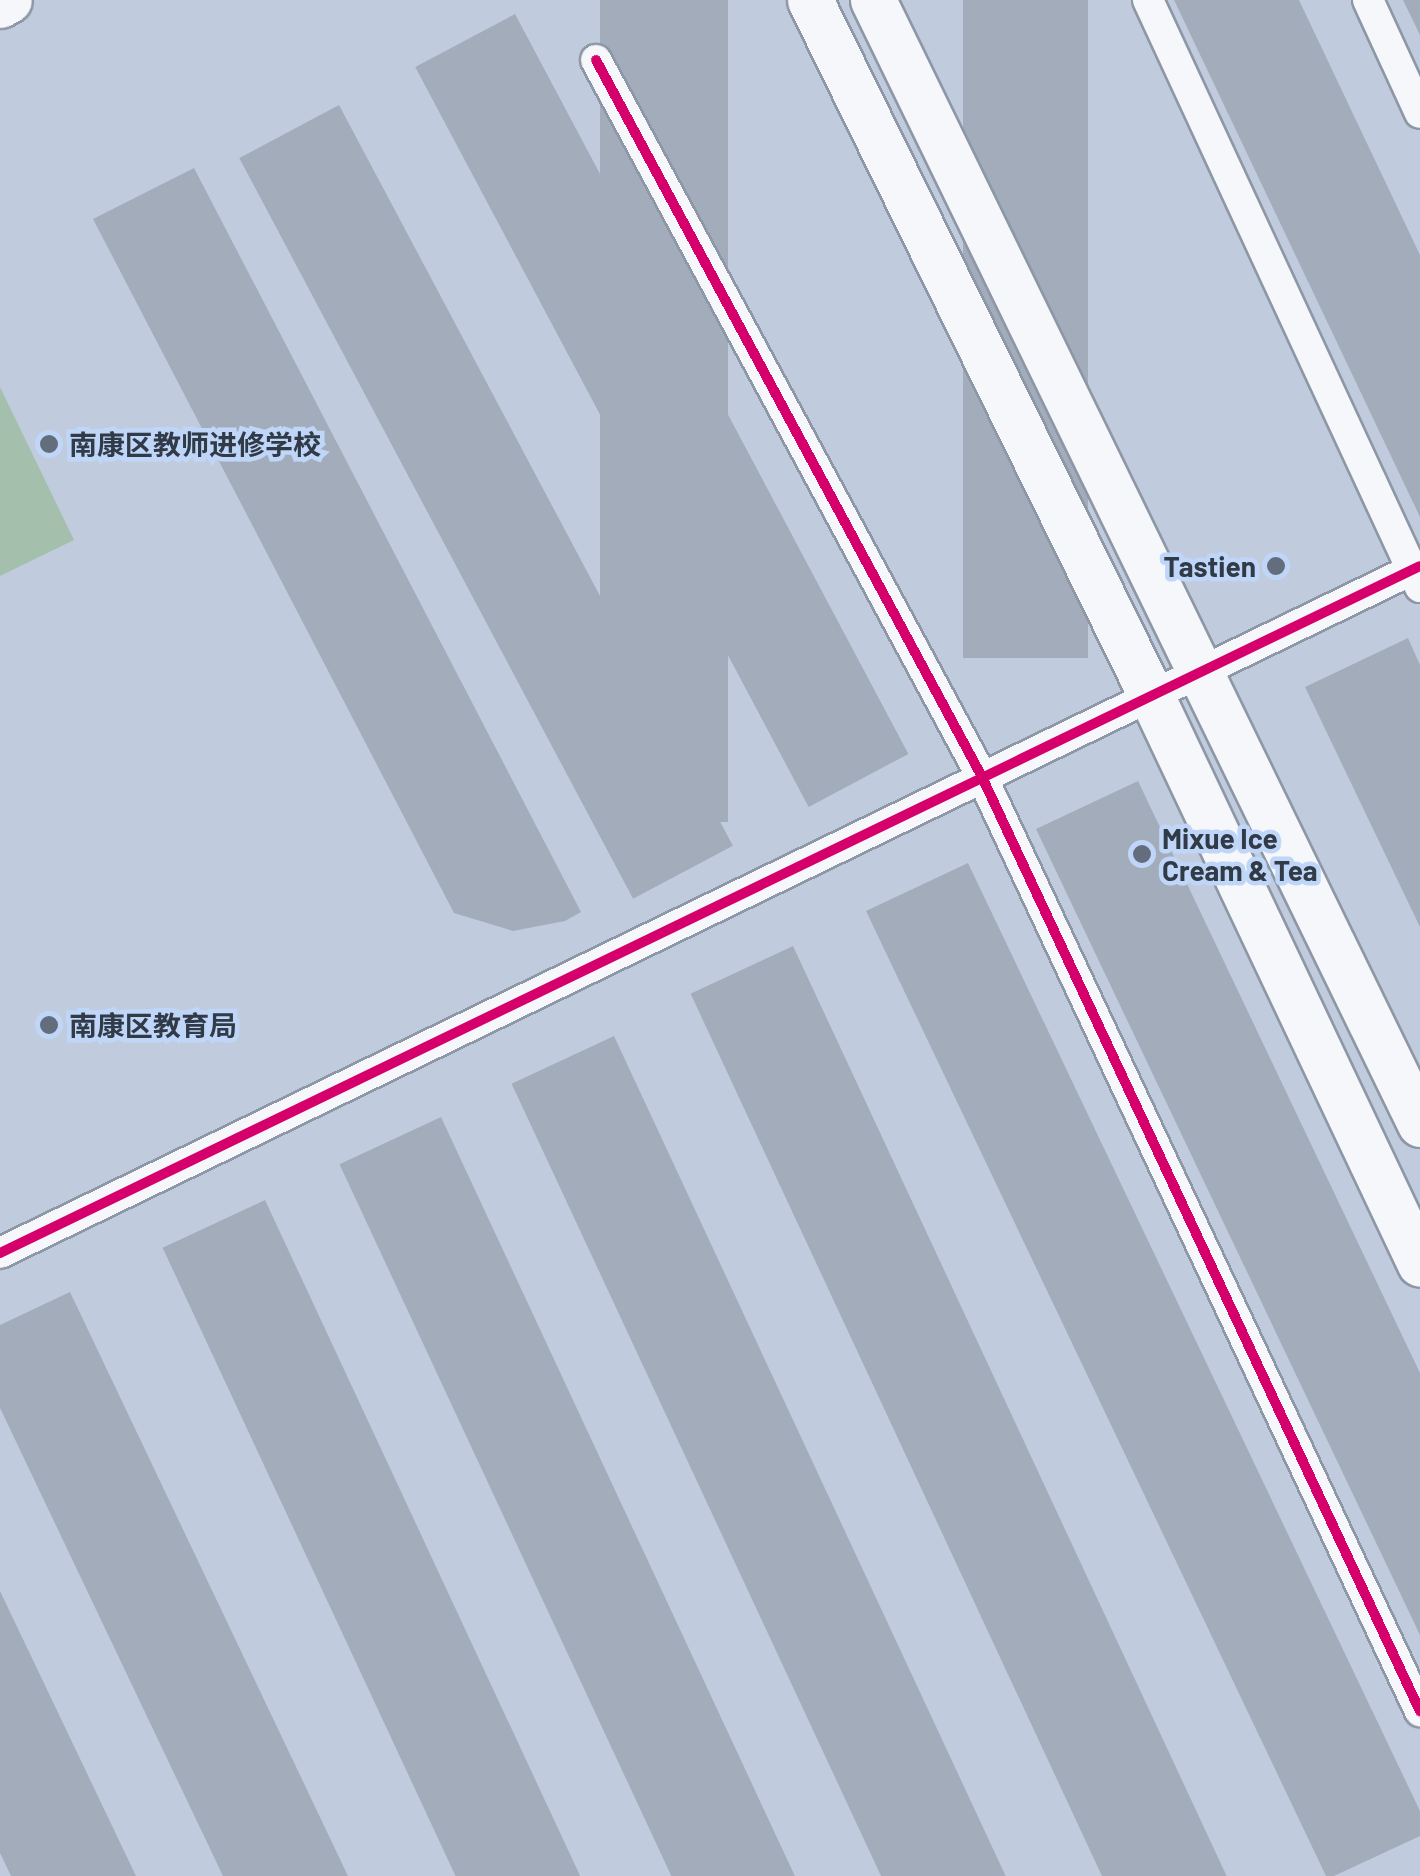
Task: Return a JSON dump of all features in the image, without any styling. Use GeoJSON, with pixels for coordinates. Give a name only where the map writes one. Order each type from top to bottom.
{"type":"FeatureCollection","features":[{"type":"Feature","properties":{"kind":"main road"},"geometry":{"type":"LineString","coordinates":[[0,5],[10,0]]}},
{"type":"Feature","properties":{"kind":"main road"},"geometry":{"type":"LineString","coordinates":[[810,0],[1152,696],[1420,1264]]}},
{"type":"Feature","properties":{"kind":"main road"},"geometry":{"type":"LineString","coordinates":[[873,0],[1420,1124]]}},
{"type":"Feature","properties":{"kind":"street"},"geometry":{"type":"LineString","coordinates":[[0,1253],[1200,672],[1417,574],[1148,0]]}},
{"type":"Feature","properties":{"kind":"street"},"geometry":{"type":"LineString","coordinates":[[1368,0],[1420,113]]}},
{"type":"Feature","properties":{"kind":"street"},"geometry":{"type":"LineString","coordinates":[[596,60],[982,777],[1420,1711]]}},
{"type":"Feature","properties":{"kind":"green space"},"geometry":{"type":"Polygon","coordinates":[[[0,387],[74,540],[0,576],[0,387]]]}},
{"type":"Feature","properties":{"kind":"building"},"geometry":{"type":"Polygon","coordinates":[[[600,0],[728,0],[728,822],[600,822],[600,0]]]}},
{"type":"Feature","properties":{"kind":"building"},"geometry":{"type":"Polygon","coordinates":[[[963,0],[1088,0],[1088,658],[963,658],[963,0]]]}},
{"type":"Feature","properties":{"kind":"building"},"geometry":{"type":"Polygon","coordinates":[[[1174,0],[1299,0],[1420,255],[1420,517],[1174,0]]]}},
{"type":"Feature","properties":{"kind":"building"},"geometry":{"type":"Polygon","coordinates":[[[1403,0],[1420,0],[1420,35],[1403,0]]]}},
{"type":"Feature","properties":{"kind":"building"},"geometry":{"type":"Polygon","coordinates":[[[515,14],[908,754],[809,807],[415,67],[515,14]]]}},
{"type":"Feature","properties":{"kind":"building"},"geometry":{"type":"Polygon","coordinates":[[[339,105],[733,846],[633,899],[239,158],[339,105]]]}},
{"type":"Feature","properties":{"kind":"building"},"geometry":{"type":"Polygon","coordinates":[[[194,168],[581,912],[565,921],[513,931],[454,913],[93,219],[194,168]]]}},
{"type":"Feature","properties":{"kind":"building"},"geometry":{"type":"Polygon","coordinates":[[[1408,638],[1420,665],[1420,927],[1305,687],[1408,638]]]}},
{"type":"Feature","properties":{"kind":"building"},"geometry":{"type":"Polygon","coordinates":[[[1138,781],[1420,1373],[1420,1635],[1036,829],[1138,781]]]}},
{"type":"Feature","properties":{"kind":"building"},"geometry":{"type":"Polygon","coordinates":[[[968,863],[1420,1811],[1420,1836],[1334,1876],[1326,1876],[866,911],[968,863]]]}},
{"type":"Feature","properties":{"kind":"building"},"geometry":{"type":"Polygon","coordinates":[[[793,946],[1227,1876],[1102,1876],[691,994],[793,946]]]}},
{"type":"Feature","properties":{"kind":"building"},"geometry":{"type":"Polygon","coordinates":[[[614,1036],[1006,1876],[881,1876],[512,1084],[614,1036]]]}},
{"type":"Feature","properties":{"kind":"building"},"geometry":{"type":"Polygon","coordinates":[[[441,1117],[795,1876],[671,1876],[339,1164],[441,1117]]]}},
{"type":"Feature","properties":{"kind":"building"},"geometry":{"type":"Polygon","coordinates":[[[265,1200],[580,1876],[456,1876],[163,1248],[265,1200]]]}},
{"type":"Feature","properties":{"kind":"building"},"geometry":{"type":"Polygon","coordinates":[[[70,1292],[348,1876],[223,1876],[0,1408],[0,1325],[70,1292]]]}},
{"type":"Feature","properties":{"kind":"building"},"geometry":{"type":"Polygon","coordinates":[[[0,1591],[136,1876],[11,1876],[0,1853],[0,1591]]]}},
{"type":"Feature","properties":{"kind":"cycle path"},"geometry":{"type":"LineString","coordinates":[[596,60],[982,777],[1420,1711]]}},
{"type":"Feature","properties":{"kind":"cycle path"},"geometry":{"type":"LineString","coordinates":[[0,1253],[1420,566]]}},
{"type":"Feature","properties":{"kind":"place","name":"南康区教师进修学校"},"geometry":{"type":"Point","coordinates":[49,444]}},
{"type":"Feature","properties":{"kind":"place","name":"Tastien"},"geometry":{"type":"Point","coordinates":[1276,566]}},
{"type":"Feature","properties":{"kind":"place","name":"Mixue Ice Cream & Tea"},"geometry":{"type":"Point","coordinates":[1142,854]}},
{"type":"Feature","properties":{"kind":"place","name":"南康区教育局"},"geometry":{"type":"Point","coordinates":[49,1025]}}]}
